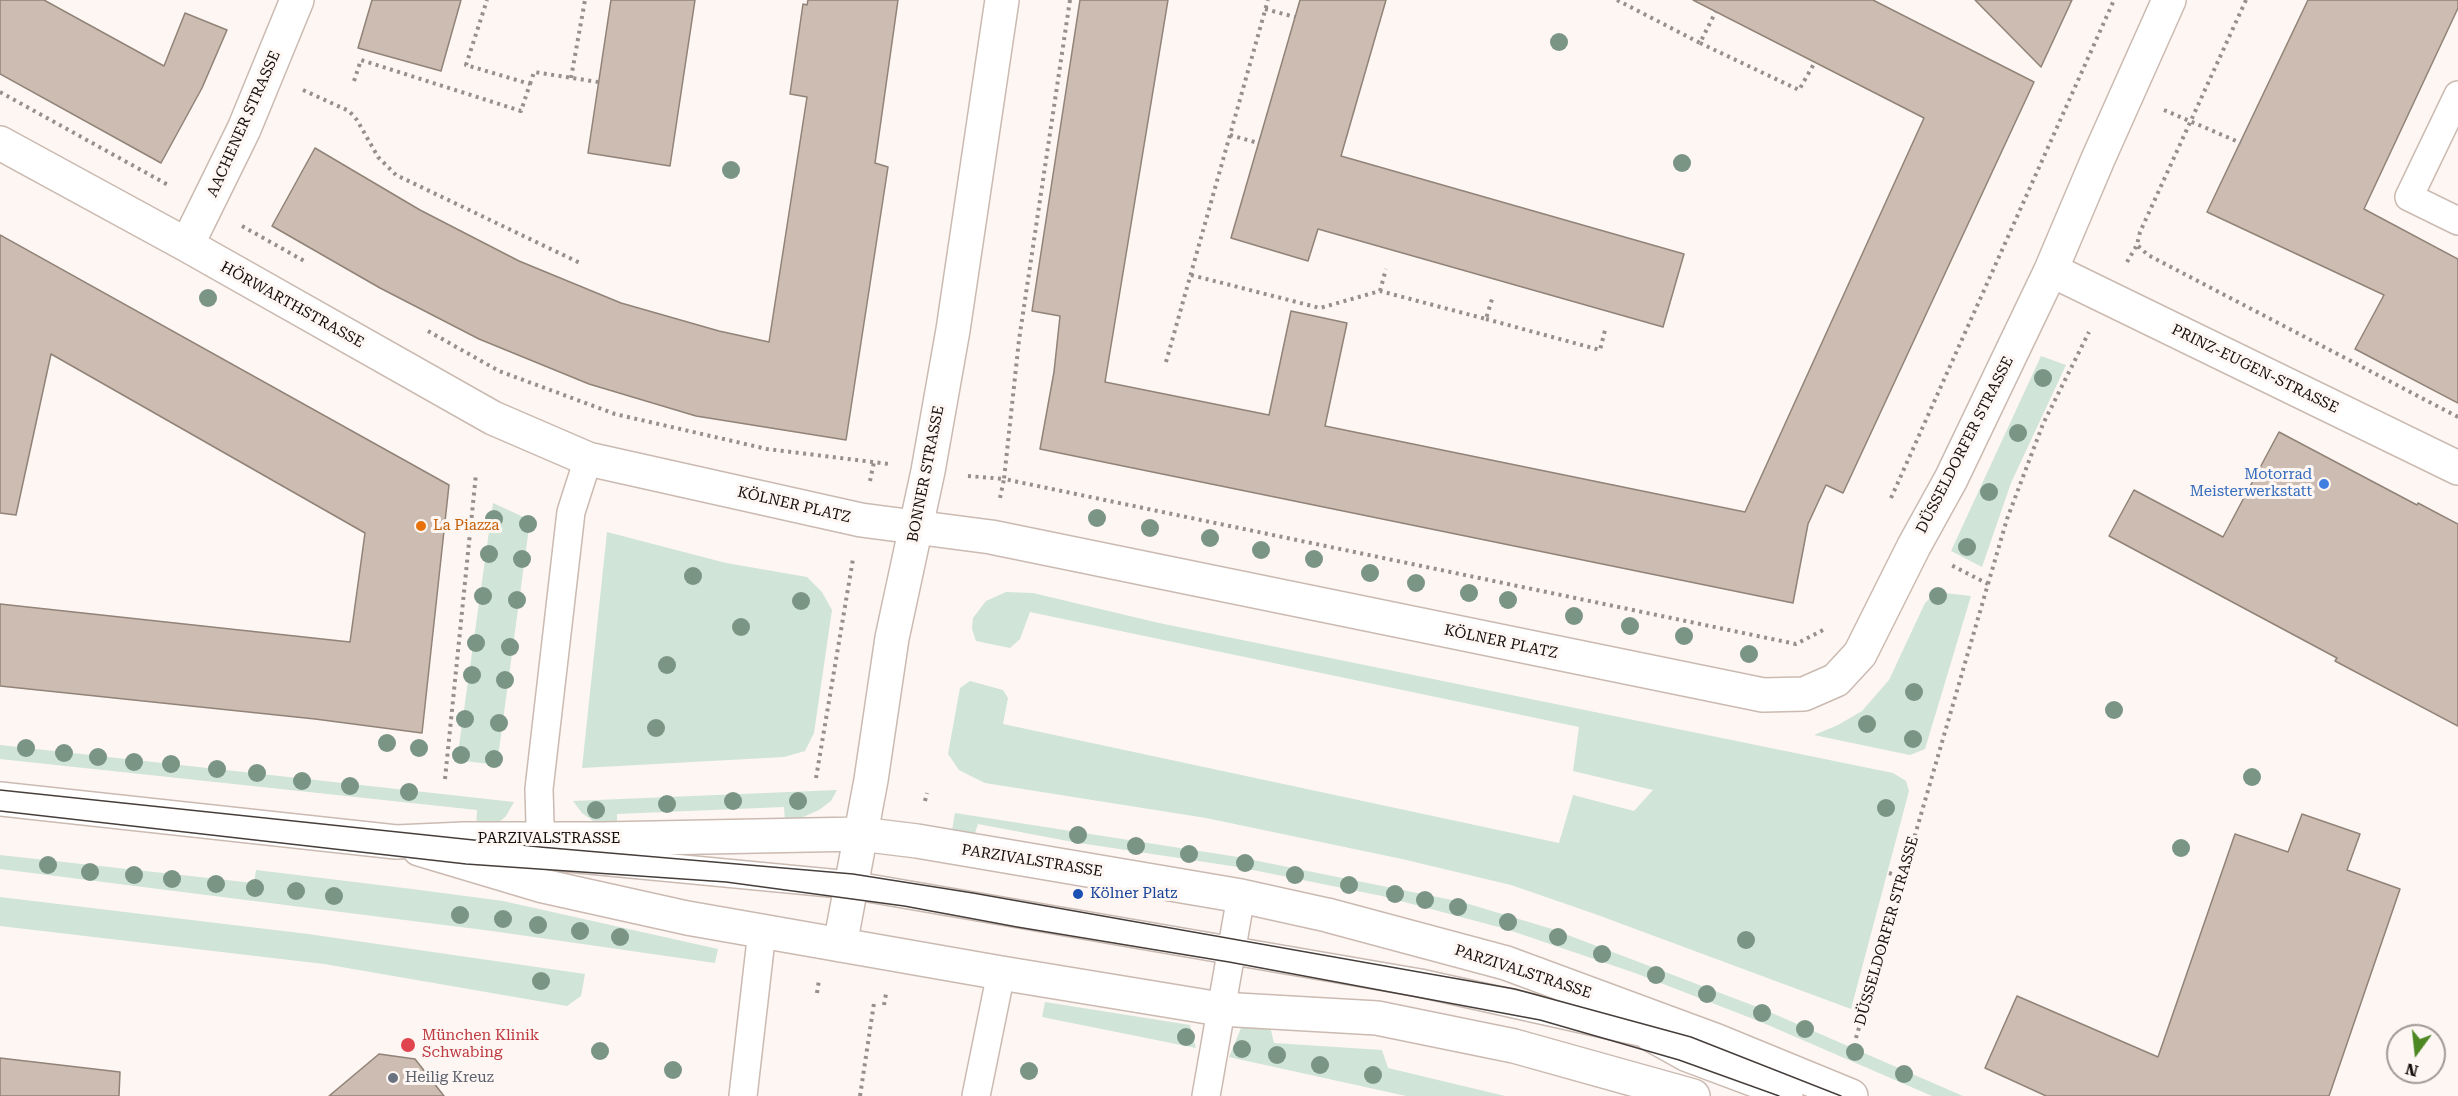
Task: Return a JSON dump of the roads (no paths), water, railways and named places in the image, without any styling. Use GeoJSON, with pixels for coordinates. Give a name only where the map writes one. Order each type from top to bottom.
{"type":"FeatureCollection","features":[{"type":"Feature","properties":{"kind":"street","name":"AACHENER STRASSE"},"geometry":{"type":"LineString","coordinates":[[187,245],[208,206],[297,0]]}},
{"type":"Feature","properties":{"kind":"street","name":"BONNER STRASSE"},"geometry":{"type":"LineString","coordinates":[[840,945],[871,780],[892,638],[928,471],[953,330],[1002,0]]}},
{"type":"Feature","properties":{"kind":"street","name":"DÜSSELDORFER STRASSE"},"geometry":{"type":"LineString","coordinates":[[1914,546],[1951,479],[2051,270],[2169,0]]}},
{"type":"Feature","properties":{"kind":"street","name":"HÖRWARTHSTRASSE"},"geometry":{"type":"LineString","coordinates":[[0,143],[187,245],[493,418],[588,459]]}},
{"type":"Feature","properties":{"kind":"street","name":"PRINZ-EUGEN-STRASSE"},"geometry":{"type":"LineString","coordinates":[[2051,270],[2458,468]]}},
{"type":"Feature","properties":{"kind":"street","name":"KÖLNER PLATZ"},"geometry":{"type":"LineString","coordinates":[[588,459],[861,520],[991,537],[1763,695],[1804,694],[1836,680],[1860,654],[1914,546]]}},
{"type":"Feature","properties":{"kind":"street","name":"PARZIVALSTRASSE"},"geometry":{"type":"LineString","coordinates":[[0,799],[541,860],[687,918],[1220,1009],[1377,1018],[1514,1046],[1620,1087],[1693,1096]]}},
{"type":"Feature","properties":{"kind":"street","name":"PARZIVALSTRASSE"},"geometry":{"type":"LineString","coordinates":[[396,842],[541,860],[603,839],[860,834],[917,841],[1241,896],[1327,915],[1506,963],[1717,1041],[1851,1096]]}},
{"type":"Feature","properties":{"kind":"lane"},"geometry":{"type":"LineString","coordinates":[[2458,95],[2409,197],[2458,221]]}},
{"type":"Feature","properties":{"kind":"lane"},"geometry":{"type":"LineString","coordinates":[[588,459],[571,512],[539,789],[541,860],[851,885],[1420,983],[1640,1032],[1717,1041]]}},
{"type":"Feature","properties":{"kind":"lane"},"geometry":{"type":"LineString","coordinates":[[1206,1096],[1241,896]]}},
{"type":"Feature","properties":{"kind":"lane"},"geometry":{"type":"LineString","coordinates":[[743,1096],[762,931]]}},
{"type":"Feature","properties":{"kind":"lane"},"geometry":{"type":"LineString","coordinates":[[976,1096],[1001,973]]}},
{"type":"Feature","properties":{"kind":"lane"},"geometry":{"type":"LineString","coordinates":[[1640,1032],[1685,1057],[1790,1096]]}},
{"type":"Feature","properties":{"kind":"tram line"},"geometry":{"type":"LineString","coordinates":[[0,790],[540,847],[853,874],[973,893],[1515,989],[1691,1037],[1841,1096]]}},
{"type":"Feature","properties":{"kind":"tram line"},"geometry":{"type":"LineString","coordinates":[[0,811],[466,864],[726,882],[904,906],[1229,962],[1540,1020],[1679,1060],[1779,1096]]}},
{"type":"Feature","properties":{"kind":"place","name":"Motorrad Meisterwerkstatt"},"geometry":{"type":"Point","coordinates":[2324,484]}},
{"type":"Feature","properties":{"kind":"place","name":"La Piazza"},"geometry":{"type":"Point","coordinates":[421,526]}},
{"type":"Feature","properties":{"kind":"place","name":"Kölner Platz"},"geometry":{"type":"Point","coordinates":[1078,894]}},
{"type":"Feature","properties":{"kind":"place","name":"München Klinik Schwabing"},"geometry":{"type":"Point","coordinates":[408,1045]}},
{"type":"Feature","properties":{"kind":"place","name":"Heilig Kreuz"},"geometry":{"type":"Point","coordinates":[393,1078]}}]}
